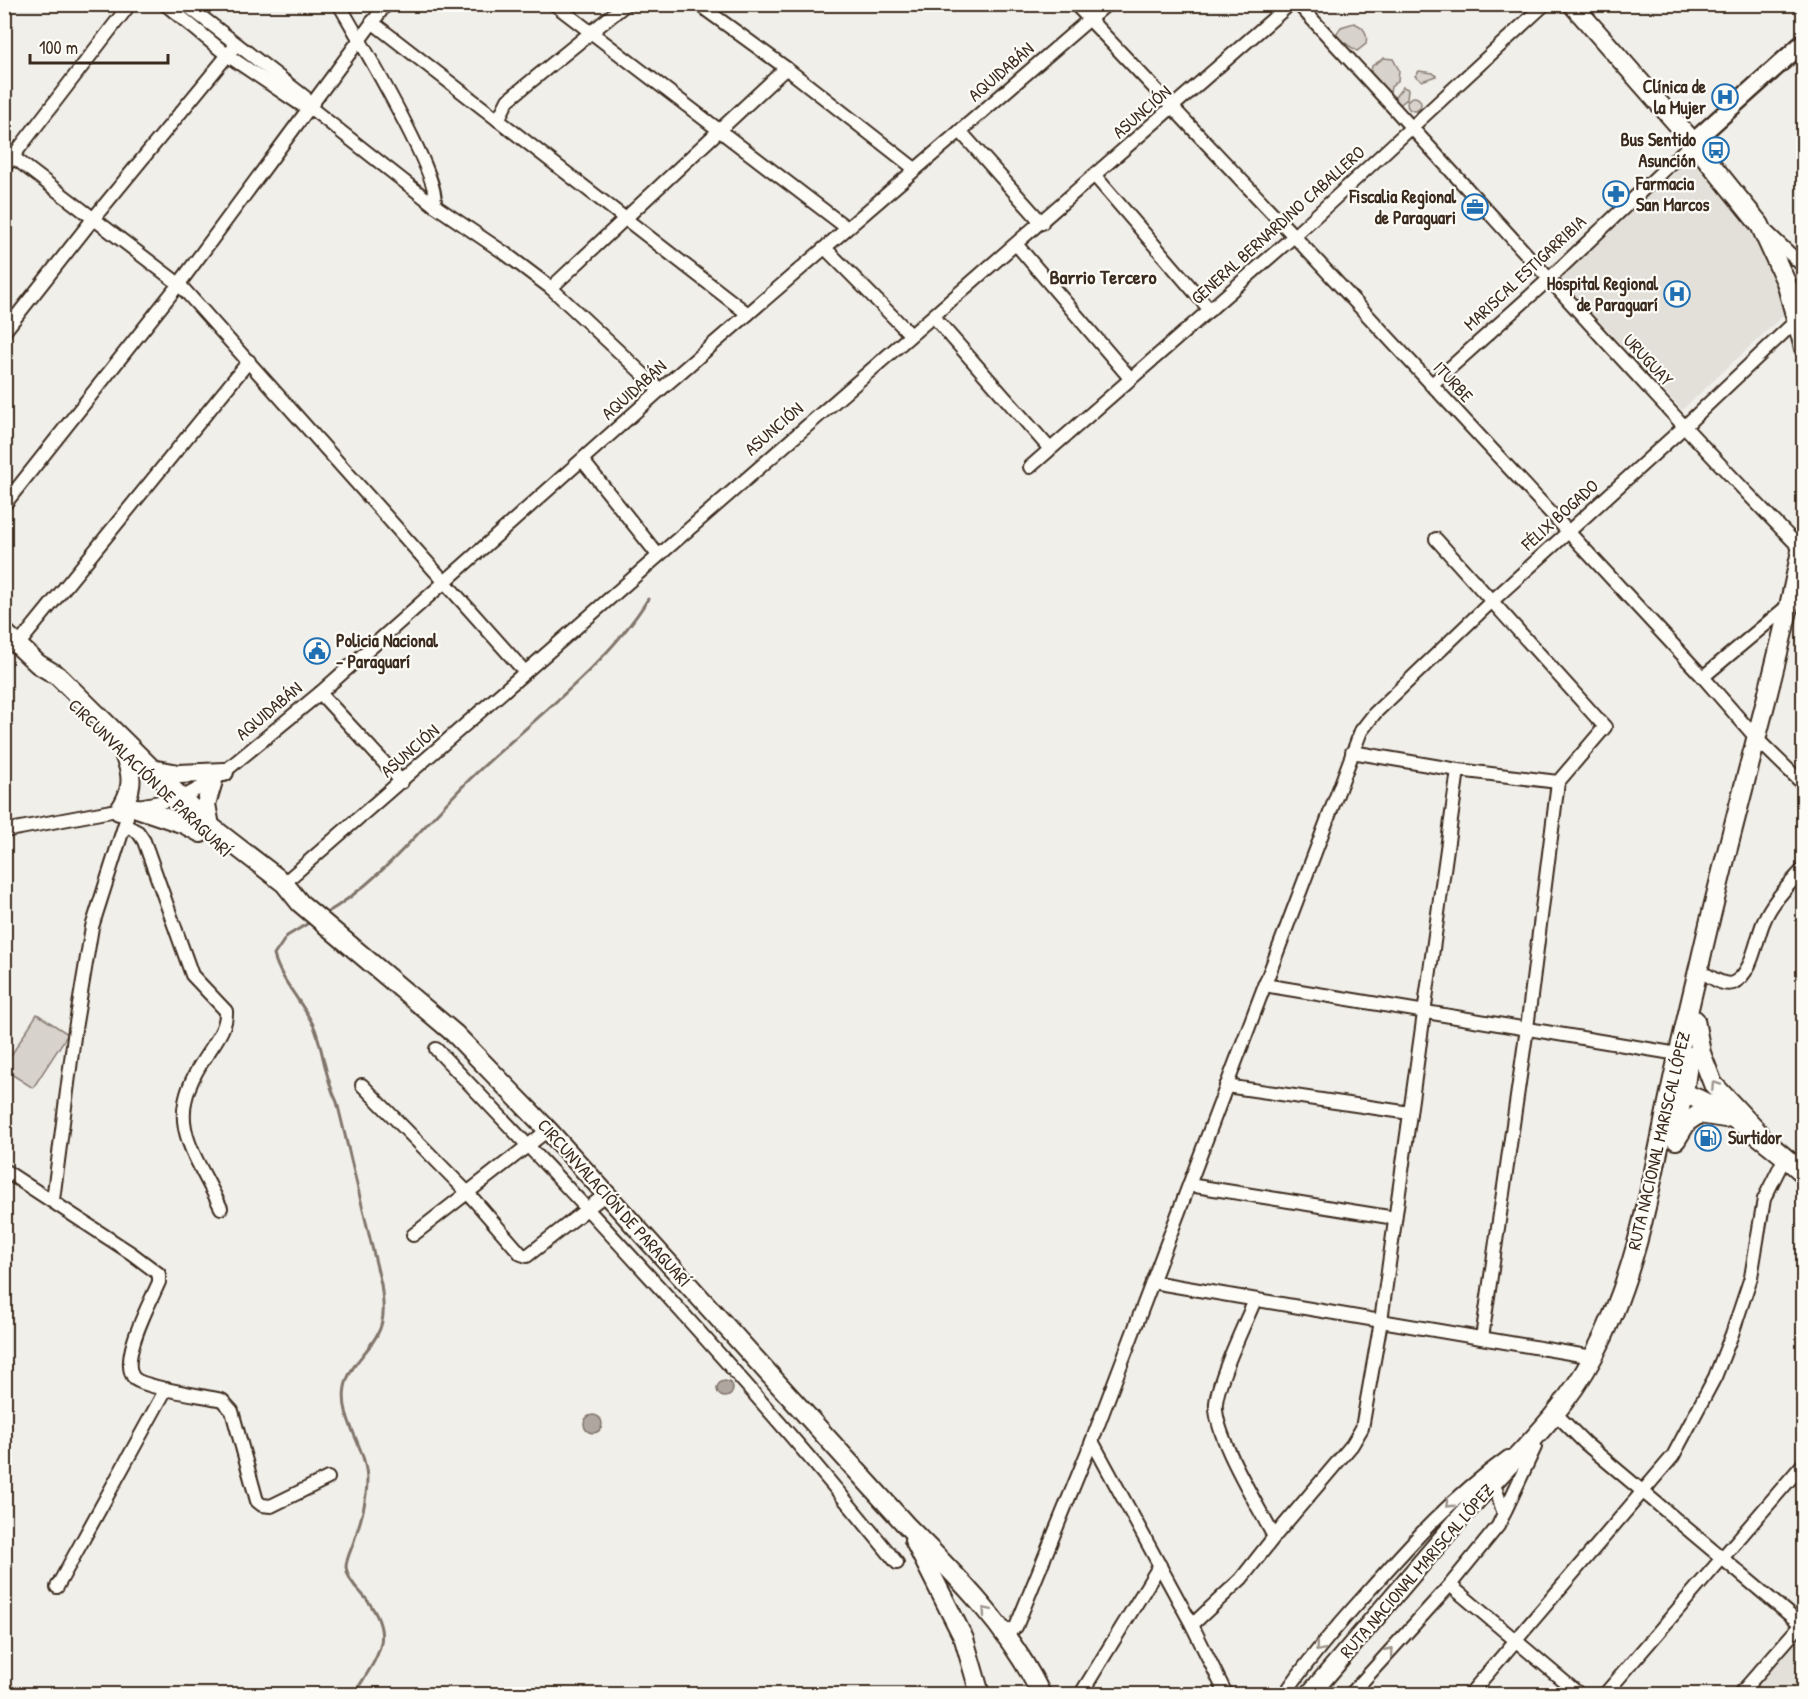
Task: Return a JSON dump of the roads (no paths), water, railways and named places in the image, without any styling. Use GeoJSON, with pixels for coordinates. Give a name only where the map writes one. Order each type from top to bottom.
{"type":"FeatureCollection","features":[{"type":"Feature","properties":{"kind":"highway"},"geometry":{"type":"LineString","coordinates":[[1572,4],[1692,142],[1760,225],[1800,317],[1803,348]]}},
{"type":"Feature","properties":{"kind":"highway","name":"RUTA NACIONAL MARISCAL LÓPEZ"},"geometry":{"type":"LineString","coordinates":[[1532,1445],[1571,1393],[1593,1358],[1614,1314],[1642,1226],[1723,859],[1757,740],[1803,546]]}},
{"type":"Feature","properties":{"kind":"highway","name":"CIRCUNVALACIÓN DE PARAGUARÍ"},"geometry":{"type":"LineString","coordinates":[[4,632],[38,664],[58,676],[151,769],[175,800]]}},
{"type":"Feature","properties":{"kind":"highway","name":"CIRCUNVALACIÓN DE PARAGUARÍ"},"geometry":{"type":"LineString","coordinates":[[38,664],[49,681],[125,757],[175,800],[205,830],[273,890],[300,903]]}},
{"type":"Feature","properties":{"kind":"highway"},"geometry":{"type":"LineString","coordinates":[[125,757],[131,779],[128,813],[205,830],[206,804],[218,777],[151,769]]}},
{"type":"Feature","properties":{"kind":"highway","name":"CIRCUNVALACIÓN DE PARAGUARÍ"},"geometry":{"type":"LineString","coordinates":[[205,830],[284,883],[300,903],[455,1034],[548,1130],[906,1525],[943,1562],[1005,1633],[1041,1695]]}},
{"type":"Feature","properties":{"kind":"highway","name":"RUTA NACIONAL MARISCAL LÓPEZ"},"geometry":{"type":"LineString","coordinates":[[1310,1695],[1492,1488],[1559,1417],[1585,1383],[1624,1319],[1653,1229],[1667,1157],[1684,1093],[1695,1020],[1731,861],[1729,842]]}},
{"type":"Feature","properties":{"kind":"highway"},"geometry":{"type":"LineString","coordinates":[[1695,1020],[1701,1053],[1713,1084],[1769,1144]]}},
{"type":"Feature","properties":{"kind":"highway"},"geometry":{"type":"LineString","coordinates":[[1664,1122],[1684,1093],[1680,1046]]}},
{"type":"Feature","properties":{"kind":"highway"},"geometry":{"type":"LineString","coordinates":[[1684,1093],[1706,1102],[1736,1120],[1769,1144],[1803,1174]]}},
{"type":"Feature","properties":{"kind":"highway"},"geometry":{"type":"LineString","coordinates":[[1667,1157],[1682,1128],[1699,1114],[1736,1120]]}},
{"type":"Feature","properties":{"kind":"highway","name":"RUTA NACIONAL MARISCAL LÓPEZ"},"geometry":{"type":"LineString","coordinates":[[1320,1695],[1492,1488]]}},
{"type":"Feature","properties":{"kind":"highway","name":"CIRCUNVALACIÓN DE PARAGUARÍ"},"geometry":{"type":"LineString","coordinates":[[906,1525],[964,1639],[980,1695]]}},
{"type":"Feature","properties":{"kind":"main road","name":"MARISCAL ESTIGARRIBIA"},"geometry":{"type":"LineString","coordinates":[[1692,142],[1803,42]]}},
{"type":"Feature","properties":{"kind":"street"},"geometry":{"type":"LineString","coordinates":[[4,168],[9,154],[130,4]]}},
{"type":"Feature","properties":{"kind":"street"},"geometry":{"type":"LineString","coordinates":[[165,4],[227,55],[300,104],[308,105]]}},
{"type":"Feature","properties":{"kind":"street"},"geometry":{"type":"LineString","coordinates":[[185,4],[305,97],[308,105],[434,205],[551,288],[660,390]]}},
{"type":"Feature","properties":{"kind":"street"},"geometry":{"type":"LineString","coordinates":[[339,4],[422,155],[436,195],[434,205]]}},
{"type":"Feature","properties":{"kind":"street"},"geometry":{"type":"LineString","coordinates":[[4,505],[179,284],[308,105],[386,4]]}},
{"type":"Feature","properties":{"kind":"street"},"geometry":{"type":"LineString","coordinates":[[554,4],[847,228]]}},
{"type":"Feature","properties":{"kind":"street"},"geometry":{"type":"LineString","coordinates":[[498,120],[508,100],[626,4]]}},
{"type":"Feature","properties":{"kind":"street"},"geometry":{"type":"LineString","coordinates":[[698,4],[786,68],[915,170]]}},
{"type":"Feature","properties":{"kind":"street","name":"ITURBE"},"geometry":{"type":"LineString","coordinates":[[1075,4],[1569,531],[1703,677],[1757,740],[1803,785]]}},
{"type":"Feature","properties":{"kind":"street","name":"AQUIDABÁN"},"geometry":{"type":"LineString","coordinates":[[4,831],[128,813],[175,800],[218,777],[320,693],[660,390],[1107,4]]}},
{"type":"Feature","properties":{"kind":"street","name":"ASUNCIÓN"},"geometry":{"type":"LineString","coordinates":[[284,883],[402,782],[910,334],[934,316],[1174,108],[1290,4]]}},
{"type":"Feature","properties":{"kind":"street","name":"URUGUAY"},"geometry":{"type":"LineString","coordinates":[[1298,4],[1414,128],[1548,280],[1803,546]]}},
{"type":"Feature","properties":{"kind":"street","name":"GENERAL BERNARDINO CABALLERO"},"geometry":{"type":"LineString","coordinates":[[1030,467],[1294,236],[1414,128],[1545,4]]}},
{"type":"Feature","properties":{"kind":"street"},"geometry":{"type":"LineString","coordinates":[[372,22],[748,314]]}},
{"type":"Feature","properties":{"kind":"street"},"geometry":{"type":"LineString","coordinates":[[4,332],[93,219],[236,45]]}},
{"type":"Feature","properties":{"kind":"street"},"geometry":{"type":"LineString","coordinates":[[551,288],[786,68]]}},
{"type":"Feature","properties":{"kind":"street"},"geometry":{"type":"LineString","coordinates":[[960,131],[1042,223]]}},
{"type":"Feature","properties":{"kind":"street","name":"MARISCAL ESTIGARRIBIA"},"geometry":{"type":"LineString","coordinates":[[1431,385],[1548,280],[1692,142]]}},
{"type":"Feature","properties":{"kind":"street"},"geometry":{"type":"LineString","coordinates":[[9,154],[179,284],[525,672]]}},
{"type":"Feature","properties":{"kind":"street"},"geometry":{"type":"LineString","coordinates":[[1095,176],[1210,310]]}},
{"type":"Feature","properties":{"kind":"street"},"geometry":{"type":"LineString","coordinates":[[1760,225],[1803,267]]}},
{"type":"Feature","properties":{"kind":"street"},"geometry":{"type":"LineString","coordinates":[[1016,244],[1130,378]]}},
{"type":"Feature","properties":{"kind":"street"},"geometry":{"type":"LineString","coordinates":[[825,248],[910,334]]}},
{"type":"Feature","properties":{"kind":"street"},"geometry":{"type":"LineString","coordinates":[[934,316],[1050,449]]}},
{"type":"Feature","properties":{"kind":"street","name":"FÉLIX BOGADO"},"geometry":{"type":"LineString","coordinates":[[1005,1633],[1017,1627],[1092,1441],[1361,731],[1375,712],[1492,601],[1686,426],[1800,317]]}},
{"type":"Feature","properties":{"kind":"street"},"geometry":{"type":"LineString","coordinates":[[18,645],[95,554],[249,361]]}},
{"type":"Feature","properties":{"kind":"street"},"geometry":{"type":"LineString","coordinates":[[583,461],[658,555]]}},
{"type":"Feature","properties":{"kind":"street"},"geometry":{"type":"LineString","coordinates":[[1436,539],[1605,727],[1558,782],[1527,1028],[1482,1338]]}},
{"type":"Feature","properties":{"kind":"street"},"geometry":{"type":"LineString","coordinates":[[1703,677],[1791,603]]}},
{"type":"Feature","properties":{"kind":"street"},"geometry":{"type":"LineString","coordinates":[[320,693],[402,782]]}},
{"type":"Feature","properties":{"kind":"street"},"geometry":{"type":"LineString","coordinates":[[1352,752],[1458,770],[1558,782]]}},
{"type":"Feature","properties":{"kind":"street"},"geometry":{"type":"LineString","coordinates":[[1192,1624],[1241,1579],[1352,1445],[1362,1428],[1381,1321],[1458,770]]}},
{"type":"Feature","properties":{"kind":"street"},"geometry":{"type":"LineString","coordinates":[[53,1200],[75,1029],[92,927],[128,813]]}},
{"type":"Feature","properties":{"kind":"street"},"geometry":{"type":"LineString","coordinates":[[128,813],[144,841],[192,975],[226,1011],[222,1032],[195,1072],[184,1098],[183,1114],[186,1138],[221,1208]]}},
{"type":"Feature","properties":{"kind":"street"},"geometry":{"type":"LineString","coordinates":[[1707,975],[1724,984],[1731,984],[1737,980],[1754,955],[1764,920],[1803,868]]}},
{"type":"Feature","properties":{"kind":"street"},"geometry":{"type":"LineString","coordinates":[[1264,985],[1527,1028],[1680,1046]]}},
{"type":"Feature","properties":{"kind":"street"},"geometry":{"type":"LineString","coordinates":[[436,1049],[589,1208],[832,1484],[897,1563]]}},
{"type":"Feature","properties":{"kind":"street"},"geometry":{"type":"LineString","coordinates":[[459,1073],[476,1056]]}},
{"type":"Feature","properties":{"kind":"street"},"geometry":{"type":"LineString","coordinates":[[362,1085],[468,1193],[521,1254],[527,1256],[606,1194]]}},
{"type":"Feature","properties":{"kind":"street"},"geometry":{"type":"LineString","coordinates":[[1226,1086],[1410,1113]]}},
{"type":"Feature","properties":{"kind":"street"},"geometry":{"type":"LineString","coordinates":[[413,1234],[548,1130]]}},
{"type":"Feature","properties":{"kind":"street"},"geometry":{"type":"LineString","coordinates":[[1470,1695],[1645,1492],[1673,1456],[1715,1377],[1750,1277],[1764,1199],[1785,1157]]}},
{"type":"Feature","properties":{"kind":"street"},"geometry":{"type":"LineString","coordinates":[[4,1170],[53,1200],[159,1274],[159,1282],[134,1339],[129,1357],[135,1379],[166,1389],[222,1400],[227,1403],[257,1501],[262,1505],[271,1506],[328,1478]]}},
{"type":"Feature","properties":{"kind":"street"},"geometry":{"type":"LineString","coordinates":[[1189,1185],[1395,1218]]}},
{"type":"Feature","properties":{"kind":"street"},"geometry":{"type":"LineString","coordinates":[[1152,1282],[1593,1358]]}},
{"type":"Feature","properties":{"kind":"street"},"geometry":{"type":"LineString","coordinates":[[1255,1300],[1216,1402],[1216,1418],[1226,1444],[1274,1537]]}},
{"type":"Feature","properties":{"kind":"street"},"geometry":{"type":"LineString","coordinates":[[57,1587],[166,1389]]}},
{"type":"Feature","properties":{"kind":"street"},"geometry":{"type":"LineString","coordinates":[[1559,1417],[1585,1443],[1802,1624],[1740,1695]]}},
{"type":"Feature","properties":{"kind":"street"},"geometry":{"type":"LineString","coordinates":[[1092,1441],[1192,1624],[1227,1695]]}},
{"type":"Feature","properties":{"kind":"street"},"geometry":{"type":"LineString","coordinates":[[1285,1695],[1315,1652],[1425,1528],[1469,1485],[1532,1445]]}},
{"type":"Feature","properties":{"kind":"street"},"geometry":{"type":"LineString","coordinates":[[1351,1695],[1479,1551],[1504,1514],[1532,1445]]}},
{"type":"Feature","properties":{"kind":"street"},"geometry":{"type":"LineString","coordinates":[[1605,1695],[1803,1463]]}},
{"type":"Feature","properties":{"kind":"street"},"geometry":{"type":"LineString","coordinates":[[1469,1485],[1492,1488],[1504,1514]]}},
{"type":"Feature","properties":{"kind":"street"},"geometry":{"type":"LineString","coordinates":[[1082,1692],[1160,1565]]}},
{"type":"Feature","properties":{"kind":"street"},"geometry":{"type":"LineString","coordinates":[[1450,1585],[1579,1695]]}},
{"type":"Feature","properties":{"kind":"waterway"},"geometry":{"type":"LineString","coordinates":[[323,915],[344,902],[383,869],[471,778],[589,671],[631,624],[648,599]]}},
{"type":"Feature","properties":{"kind":"waterway"},"geometry":{"type":"LineString","coordinates":[[312,921],[287,936],[274,955],[277,965],[310,1019],[318,1038],[337,1102],[381,1284],[383,1303],[381,1327],[347,1379],[344,1399],[349,1422],[366,1467],[367,1479],[363,1510],[346,1567],[352,1582],[373,1609],[382,1634],[377,1656],[354,1694]]}},
{"type":"Feature","properties":{"kind":"place","name":"Clínica de la Mujer"},"geometry":{"type":"Point","coordinates":[1725,97]}},
{"type":"Feature","properties":{"kind":"place","name":"Bus Sentido Asunción"},"geometry":{"type":"Point","coordinates":[1716,150]}},
{"type":"Feature","properties":{"kind":"place","name":"Farmacia San Marcos"},"geometry":{"type":"Point","coordinates":[1616,194]}},
{"type":"Feature","properties":{"kind":"place","name":"Fiscalia Regional de Paraguari"},"geometry":{"type":"Point","coordinates":[1475,207]}},
{"type":"Feature","properties":{"kind":"place","name":"Hospital Regional de Paraguarí"},"geometry":{"type":"Point","coordinates":[1677,294]}},
{"type":"Feature","properties":{"kind":"place","name":"Policia Nacional - Paraguarí"},"geometry":{"type":"Point","coordinates":[317,651]}},
{"type":"Feature","properties":{"kind":"place","name":"Surtidor"},"geometry":{"type":"Point","coordinates":[1708,1138]}},
{"type":"Feature","properties":{"kind":"district","name":"Barrio Tercero"},"geometry":{"type":"Point","coordinates":[1103,277]}}]}
